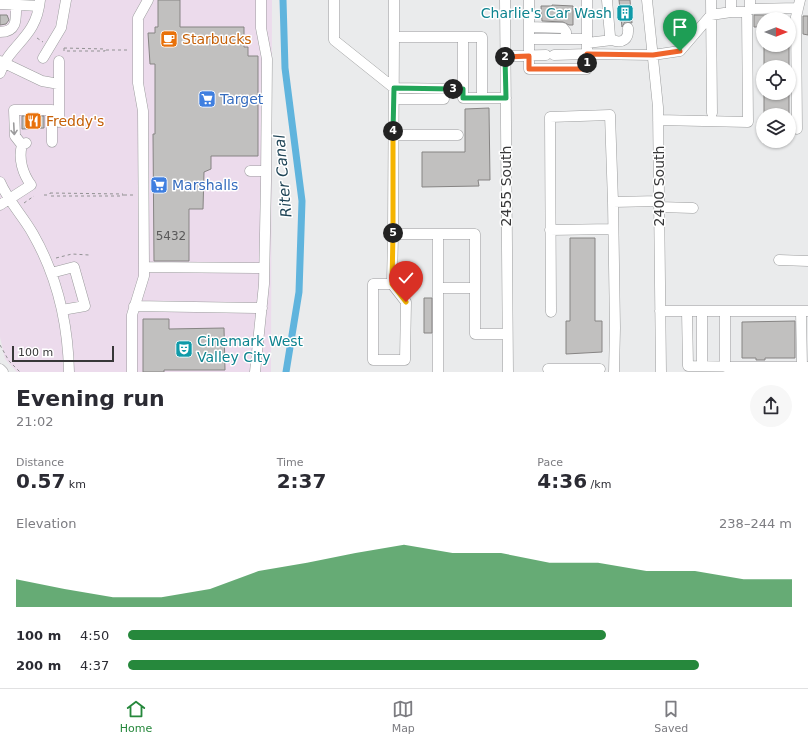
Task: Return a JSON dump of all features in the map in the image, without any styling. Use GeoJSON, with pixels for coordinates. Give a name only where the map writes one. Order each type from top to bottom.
{"type":"FeatureCollection","features":[{"type":"Feature","properties":{"kind":"street"},"geometry":{"type":"LineString","coordinates":[[43,58],[61,28],[66,0]]}},
{"type":"Feature","properties":{"kind":"street"},"geometry":{"type":"LineString","coordinates":[[132,372],[132,315],[144,276],[143,111],[138,84],[138,18],[148,0]]}},
{"type":"Feature","properties":{"kind":"street"},"geometry":{"type":"LineString","coordinates":[[255,372],[262,308],[266,171],[266,59],[261,28],[261,0]]}},
{"type":"Feature","properties":{"kind":"street"},"geometry":{"type":"LineString","coordinates":[[334,0],[334,40],[394,88],[463,89]]}},
{"type":"Feature","properties":{"kind":"street"},"geometry":{"type":"LineString","coordinates":[[392,284],[373,284],[373,360],[405,360],[406,302],[392,284],[394,0]]}},
{"type":"Feature","properties":{"kind":"street","name":"2455 South"},"geometry":{"type":"LineString","coordinates":[[505,0],[508,372]]}},
{"type":"Feature","properties":{"kind":"street"},"geometry":{"type":"LineString","coordinates":[[529,0],[529,69],[586,69],[587,0]]}},
{"type":"Feature","properties":{"kind":"street"},"geometry":{"type":"LineString","coordinates":[[606,0],[610,36],[612,40]]}},
{"type":"Feature","properties":{"kind":"street","name":"2400 South"},"geometry":{"type":"LineString","coordinates":[[647,0],[658,120],[661,372]]}},
{"type":"Feature","properties":{"kind":"street"},"geometry":{"type":"LineString","coordinates":[[711,0],[712,113]]}},
{"type":"Feature","properties":{"kind":"street"},"geometry":{"type":"LineString","coordinates":[[731,0],[731,12]]}},
{"type":"Feature","properties":{"kind":"street"},"geometry":{"type":"LineString","coordinates":[[0,32],[6,32],[14,27],[20,3]]}},
{"type":"Feature","properties":{"kind":"street"},"geometry":{"type":"LineString","coordinates":[[0,4],[40,3],[36,20],[30,32],[2,62],[0,73]]}},
{"type":"Feature","properties":{"kind":"street"},"geometry":{"type":"LineString","coordinates":[[505,56],[587,54],[653,55],[680,51],[711,15],[749,7],[799,4],[796,16],[797,129]]}},
{"type":"Feature","properties":{"kind":"street"},"geometry":{"type":"LineString","coordinates":[[658,120],[748,122],[749,7]]}},
{"type":"Feature","properties":{"kind":"street"},"geometry":{"type":"LineString","coordinates":[[529,28],[563,28],[566,32],[566,39]]}},
{"type":"Feature","properties":{"kind":"street"},"geometry":{"type":"LineString","coordinates":[[529,39],[566,39],[587,41],[612,40],[619,42],[626,39],[628,36],[628,28]]}},
{"type":"Feature","properties":{"kind":"street"},"geometry":{"type":"LineString","coordinates":[[394,37],[482,37],[482,98]]}},
{"type":"Feature","properties":{"kind":"street"},"geometry":{"type":"LineString","coordinates":[[463,37],[463,98],[506,98]]}},
{"type":"Feature","properties":{"kind":"street"},"geometry":{"type":"LineString","coordinates":[[0,205],[31,185],[27,180],[21,161],[24,144],[15,136],[14,110],[52,110],[55,142],[59,61]]}},
{"type":"Feature","properties":{"kind":"street"},"geometry":{"type":"LineString","coordinates":[[2,62],[42,81],[59,84]]}},
{"type":"Feature","properties":{"kind":"street"},"geometry":{"type":"LineString","coordinates":[[394,99],[444,99]]}},
{"type":"Feature","properties":{"kind":"street"},"geometry":{"type":"LineString","coordinates":[[551,312],[550,117],[610,116],[613,202],[614,372]]}},
{"type":"Feature","properties":{"kind":"street"},"geometry":{"type":"LineString","coordinates":[[393,135],[458,135]]}},
{"type":"Feature","properties":{"kind":"street"},"geometry":{"type":"LineString","coordinates":[[250,171],[266,171]]}},
{"type":"Feature","properties":{"kind":"street"},"geometry":{"type":"LineString","coordinates":[[0,182],[9,199],[35,238],[51,273],[62,310],[68,344],[69,372]]}},
{"type":"Feature","properties":{"kind":"street"},"geometry":{"type":"LineString","coordinates":[[613,202],[659,204],[693,208]]}},
{"type":"Feature","properties":{"kind":"street"},"geometry":{"type":"LineString","coordinates":[[550,230],[613,230]]}},
{"type":"Feature","properties":{"kind":"street"},"geometry":{"type":"LineString","coordinates":[[393,234],[475,234],[475,334],[507,334]]}},
{"type":"Feature","properties":{"kind":"street"},"geometry":{"type":"LineString","coordinates":[[438,234],[438,372]]}},
{"type":"Feature","properties":{"kind":"street"},"geometry":{"type":"LineString","coordinates":[[779,260],[808,261]]}},
{"type":"Feature","properties":{"kind":"street"},"geometry":{"type":"LineString","coordinates":[[51,273],[74,267],[80,285],[85,306],[62,310]]}},
{"type":"Feature","properties":{"kind":"street"},"geometry":{"type":"LineString","coordinates":[[144,267],[264,268]]}},
{"type":"Feature","properties":{"kind":"street"},"geometry":{"type":"LineString","coordinates":[[438,288],[475,288]]}},
{"type":"Feature","properties":{"kind":"street"},"geometry":{"type":"LineString","coordinates":[[134,306],[262,308]]}},
{"type":"Feature","properties":{"kind":"street"},"geometry":{"type":"LineString","coordinates":[[660,311],[687,311],[805,311],[805,367],[764,370],[688,366],[687,311]]}},
{"type":"Feature","properties":{"kind":"street"},"geometry":{"type":"LineString","coordinates":[[702,311],[702,366]]}},
{"type":"Feature","properties":{"kind":"street"},"geometry":{"type":"LineString","coordinates":[[724,367],[725,311]]}},
{"type":"Feature","properties":{"kind":"street"},"geometry":{"type":"LineString","coordinates":[[548,368],[577,370],[600,369]]}},
{"type":"Feature","properties":{"kind":"street"},"geometry":{"type":"LineString","coordinates":[[0,369],[3,372]]}},
{"type":"Feature","properties":{"kind":"path"},"geometry":{"type":"LineString","coordinates":[[37,38],[47,45]]}},
{"type":"Feature","properties":{"kind":"path"},"geometry":{"type":"LineString","coordinates":[[59,50],[133,50]]}},
{"type":"Feature","properties":{"kind":"path"},"geometry":{"type":"LineString","coordinates":[[44,194],[139,195]]}},
{"type":"Feature","properties":{"kind":"path"},"geometry":{"type":"LineString","coordinates":[[24,203],[34,196]]}},
{"type":"Feature","properties":{"kind":"path"},"geometry":{"type":"LineString","coordinates":[[56,258],[72,254],[89,255]]}},
{"type":"Feature","properties":{"kind":"path"},"geometry":{"type":"LineString","coordinates":[[0,345],[9,361],[20,372]]}},
{"type":"Feature","properties":{"kind":"shaded area"},"geometry":{"type":"Polygon","coordinates":[[[0,0],[272,0],[271,372],[17,372],[5,359],[0,337],[0,0]]]}},
{"type":"Feature","properties":{"kind":"building","name":"Target"},"geometry":{"type":"Polygon","coordinates":[[[158,0],[180,0],[180,27],[244,27],[244,47],[248,47],[248,56],[258,56],[258,156],[211,156],[211,169],[204,172],[203,209],[189,209],[189,261],[154,261],[153,134],[155,134],[155,64],[150,64],[148,33],[155,33],[155,27],[158,27],[158,0]]]}},
{"type":"Feature","properties":{"kind":"building","name":"Charlie's Car Wash"},"geometry":{"type":"Polygon","coordinates":[[[619,0],[630,0],[632,23],[625,22],[622,27],[619,0]]]}},
{"type":"Feature","properties":{"kind":"building"},"geometry":{"type":"Polygon","coordinates":[[[541,6],[573,6],[573,25],[563,22],[542,21],[541,6]]]}},
{"type":"Feature","properties":{"kind":"building"},"geometry":{"type":"Polygon","coordinates":[[[0,15],[7,15],[9,20],[6,24],[0,25],[0,15]]]}},
{"type":"Feature","properties":{"kind":"building"},"geometry":{"type":"Polygon","coordinates":[[[754,15],[756,15],[756,27],[754,27],[754,15]]]}},
{"type":"Feature","properties":{"kind":"building"},"geometry":{"type":"Polygon","coordinates":[[[803,16],[808,16],[808,35],[803,34],[803,16]]]}},
{"type":"Feature","properties":{"kind":"building"},"geometry":{"type":"Polygon","coordinates":[[[764,52],[789,52],[789,60],[764,60],[764,52]]]}},
{"type":"Feature","properties":{"kind":"building"},"geometry":{"type":"Polygon","coordinates":[[[764,100],[789,100],[789,108],[764,108],[764,100]]]}},
{"type":"Feature","properties":{"kind":"building"},"geometry":{"type":"Polygon","coordinates":[[[489,108],[490,180],[478,180],[479,186],[422,187],[422,152],[465,152],[465,109],[489,108]]]}},
{"type":"Feature","properties":{"kind":"building","name":"Freddy's"},"geometry":{"type":"Polygon","coordinates":[[[22,116],[44,116],[44,128],[22,129],[22,116]]]}},
{"type":"Feature","properties":{"kind":"building"},"geometry":{"type":"Polygon","coordinates":[[[570,238],[595,238],[595,321],[602,321],[602,352],[566,354],[566,321],[570,321],[570,238]]]}},
{"type":"Feature","properties":{"kind":"building"},"geometry":{"type":"Polygon","coordinates":[[[424,298],[432,298],[432,333],[424,333],[424,298]]]}},
{"type":"Feature","properties":{"kind":"building","name":"Cinemark West Valley City"},"geometry":{"type":"Polygon","coordinates":[[[143,319],[169,319],[169,329],[224,328],[225,370],[164,370],[164,372],[143,372],[143,319]]]}},
{"type":"Feature","properties":{"kind":"building"},"geometry":{"type":"Polygon","coordinates":[[[795,321],[795,358],[765,358],[765,360],[756,360],[756,358],[742,358],[742,322],[795,321]]]}},
{"type":"Feature","properties":{"kind":"waterway","name":"Riter Canal"},"geometry":{"type":"LineString","coordinates":[[283,0],[285,68],[302,201],[299,292],[286,372]]}},
{"type":"Feature","properties":{"kind":"place","name":"Charlie's Car Wash"},"geometry":{"type":"Point","coordinates":[625,13]}},
{"type":"Feature","properties":{"kind":"place","name":"Starbucks"},"geometry":{"type":"Point","coordinates":[169,39]}},
{"type":"Feature","properties":{"kind":"place","name":"Target"},"geometry":{"type":"Point","coordinates":[207,99]}},
{"type":"Feature","properties":{"kind":"place","name":"Freddy's"},"geometry":{"type":"Point","coordinates":[33,121]}},
{"type":"Feature","properties":{"kind":"place","name":"Marshalls"},"geometry":{"type":"Point","coordinates":[159,185]}},
{"type":"Feature","properties":{"kind":"place","name":"Cinemark West Valley City"},"geometry":{"type":"Point","coordinates":[184,349]}},
{"type":"Feature","properties":{"kind":"route"},"geometry":{"type":"LineString","coordinates":[[406,302],[392,284],[394,88],[463,89],[463,98],[506,98],[505,56],[529,56],[529,69],[586,69],[587,54],[653,55],[680,51]]}}]}
